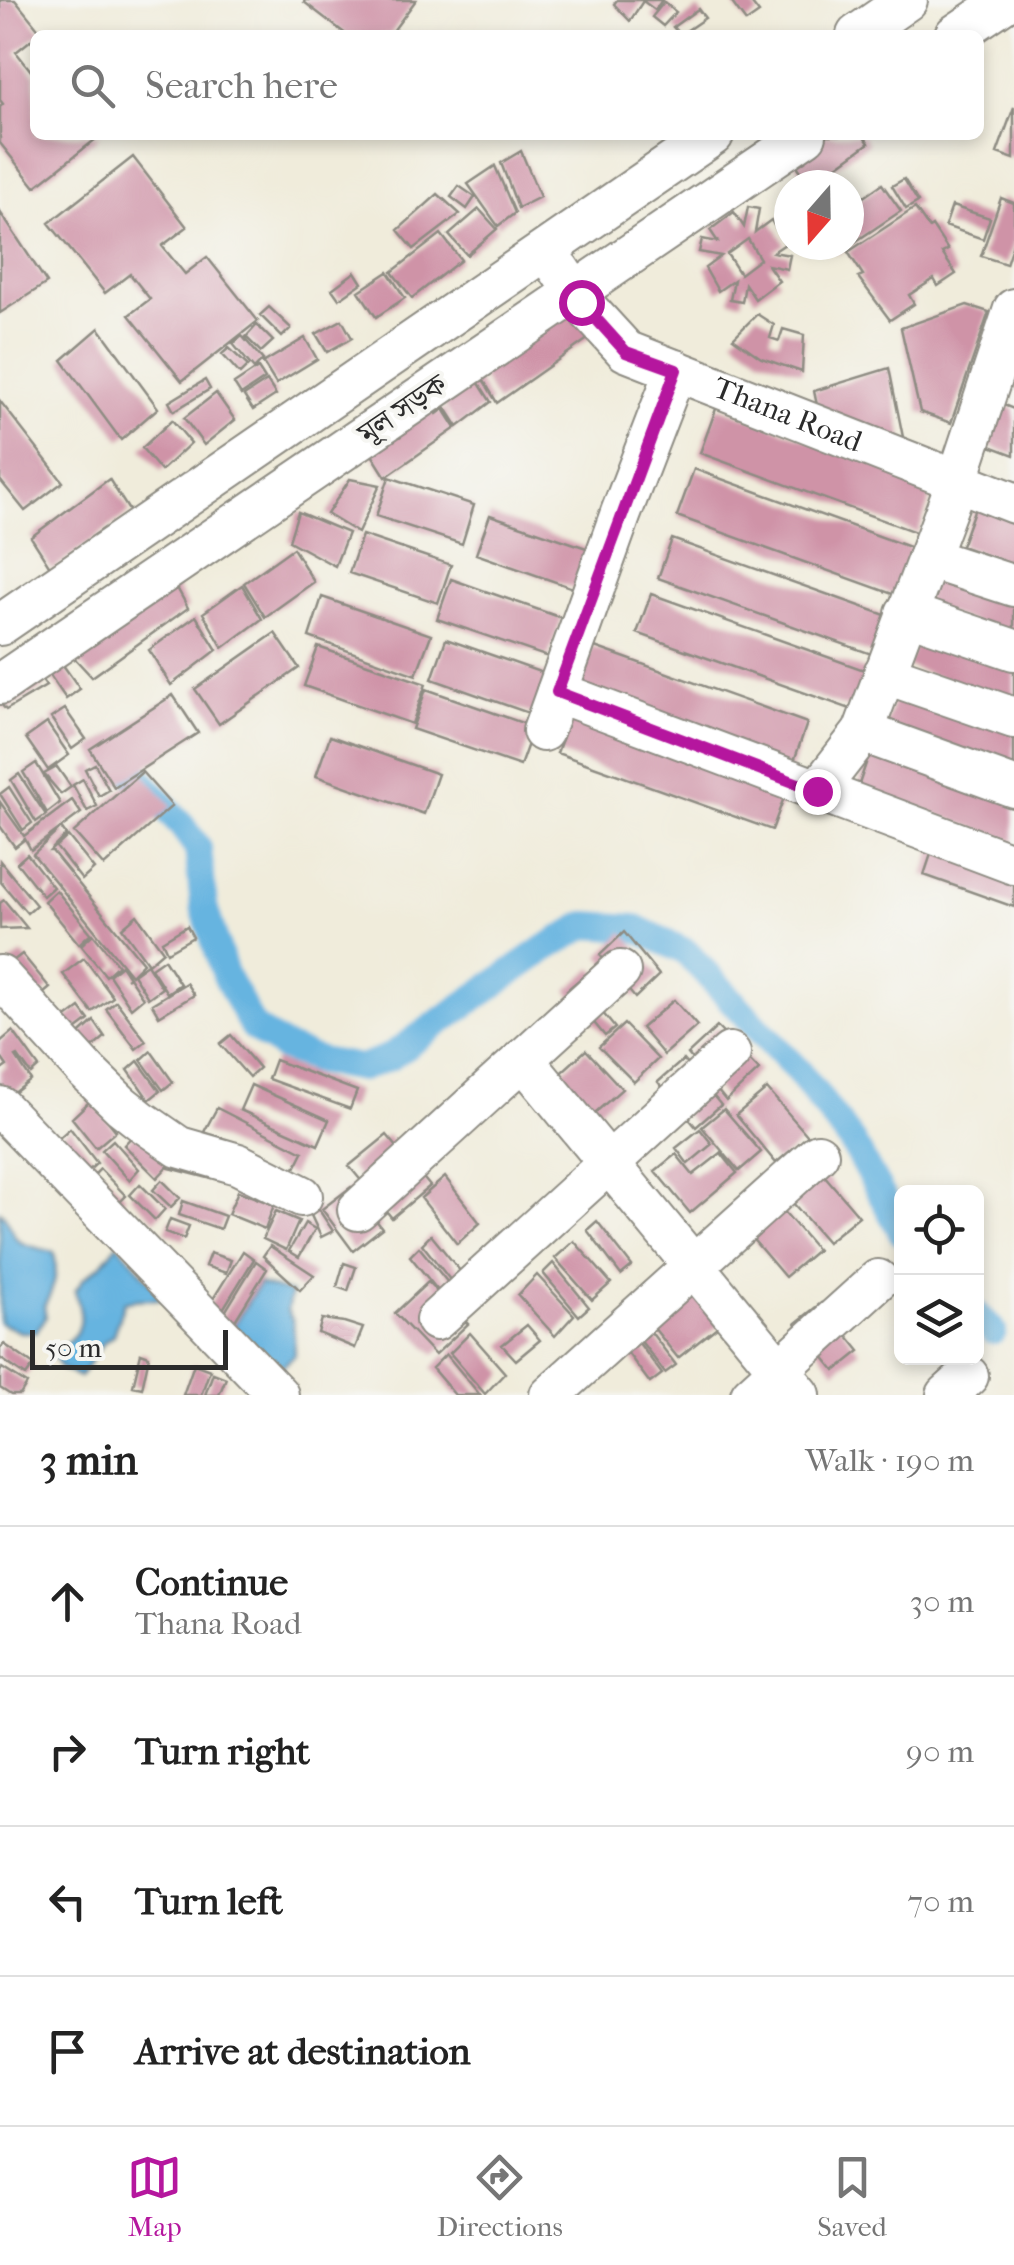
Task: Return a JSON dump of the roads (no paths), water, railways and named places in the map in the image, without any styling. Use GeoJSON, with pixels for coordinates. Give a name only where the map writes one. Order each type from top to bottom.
{"type":"FeatureCollection","features":[{"type":"Feature","properties":{"kind":"street"},"geometry":{"type":"LineString","coordinates":[[864,30],[906,0]]}},
{"type":"Feature","properties":{"kind":"street"},"geometry":{"type":"LineString","coordinates":[[962,30],[1007,0]]}},
{"type":"Feature","properties":{"kind":"street","name":"মূল সড়ক"},"geometry":{"type":"LineString","coordinates":[[0,625],[705,140]]}},
{"type":"Feature","properties":{"kind":"street","name":"মূল সড়ক"},"geometry":{"type":"LineString","coordinates":[[2,679],[799,140]]}},
{"type":"Feature","properties":{"kind":"street","name":"Thana Road"},"geometry":{"type":"LineString","coordinates":[[546,249],[581,302],[626,352],[1014,503]]}},
{"type":"Feature","properties":{"kind":"street"},"geometry":{"type":"LineString","coordinates":[[817,791],[862,732],[957,481],[1014,309]]}},
{"type":"Feature","properties":{"kind":"street"},"geometry":{"type":"LineString","coordinates":[[543,731],[676,370]]}},
{"type":"Feature","properties":{"kind":"street"},"geometry":{"type":"LineString","coordinates":[[928,558],[1014,586]]}},
{"type":"Feature","properties":{"kind":"street"},"geometry":{"type":"LineString","coordinates":[[906,612],[1014,650]]}},
{"type":"Feature","properties":{"kind":"street"},"geometry":{"type":"LineString","coordinates":[[884,672],[1014,718]]}},
{"type":"Feature","properties":{"kind":"street"},"geometry":{"type":"LineString","coordinates":[[557,692],[1014,864]]}},
{"type":"Feature","properties":{"kind":"street"},"geometry":{"type":"LineString","coordinates":[[862,732],[1014,787]]}},
{"type":"Feature","properties":{"kind":"street"},"geometry":{"type":"LineString","coordinates":[[358,1210],[620,971]]}},
{"type":"Feature","properties":{"kind":"street"},"geometry":{"type":"LineString","coordinates":[[0,976],[87,1072],[140,1120],[179,1147],[238,1164],[302,1196]]}},
{"type":"Feature","properties":{"kind":"street"},"geometry":{"type":"LineString","coordinates":[[436,1320],[730,1053]]}},
{"type":"Feature","properties":{"kind":"street"},"geometry":{"type":"LineString","coordinates":[[524,1059],[694,1266],[777,1386],[878,1280]]}},
{"type":"Feature","properties":{"kind":"street"},"geometry":{"type":"LineString","coordinates":[[0,1108],[278,1395]]}},
{"type":"Feature","properties":{"kind":"street"},"geometry":{"type":"LineString","coordinates":[[550,1395],[818,1154]]}},
{"type":"Feature","properties":{"kind":"water"},"geometry":{"type":"Polygon","coordinates":[[[0,1211],[19,1241],[54,1252],[55,1273],[44,1306],[46,1318],[35,1332],[20,1332],[0,1323],[0,1211]]]}},
{"type":"Feature","properties":{"kind":"water"},"geometry":{"type":"Polygon","coordinates":[[[118,1244],[164,1298],[124,1302],[113,1335],[102,1344],[80,1377],[60,1368],[53,1354],[79,1327],[75,1291],[118,1244]]]}},
{"type":"Feature","properties":{"kind":"water"},"geometry":{"type":"Polygon","coordinates":[[[259,1284],[291,1293],[287,1311],[293,1321],[295,1355],[281,1368],[269,1366],[229,1333],[259,1284]]]}},
{"type":"Feature","properties":{"kind":"waterway"},"geometry":{"type":"LineString","coordinates":[[116,754],[198,848],[204,907],[225,974],[252,1026],[282,1047],[320,1061],[361,1068],[390,1057],[546,948],[586,925],[636,928],[686,952],[800,1073],[852,1142],[894,1218]]}},
{"type":"Feature","properties":{"kind":"waterway"},"geometry":{"type":"LineString","coordinates":[[984,1322],[993,1331]]}}]}
